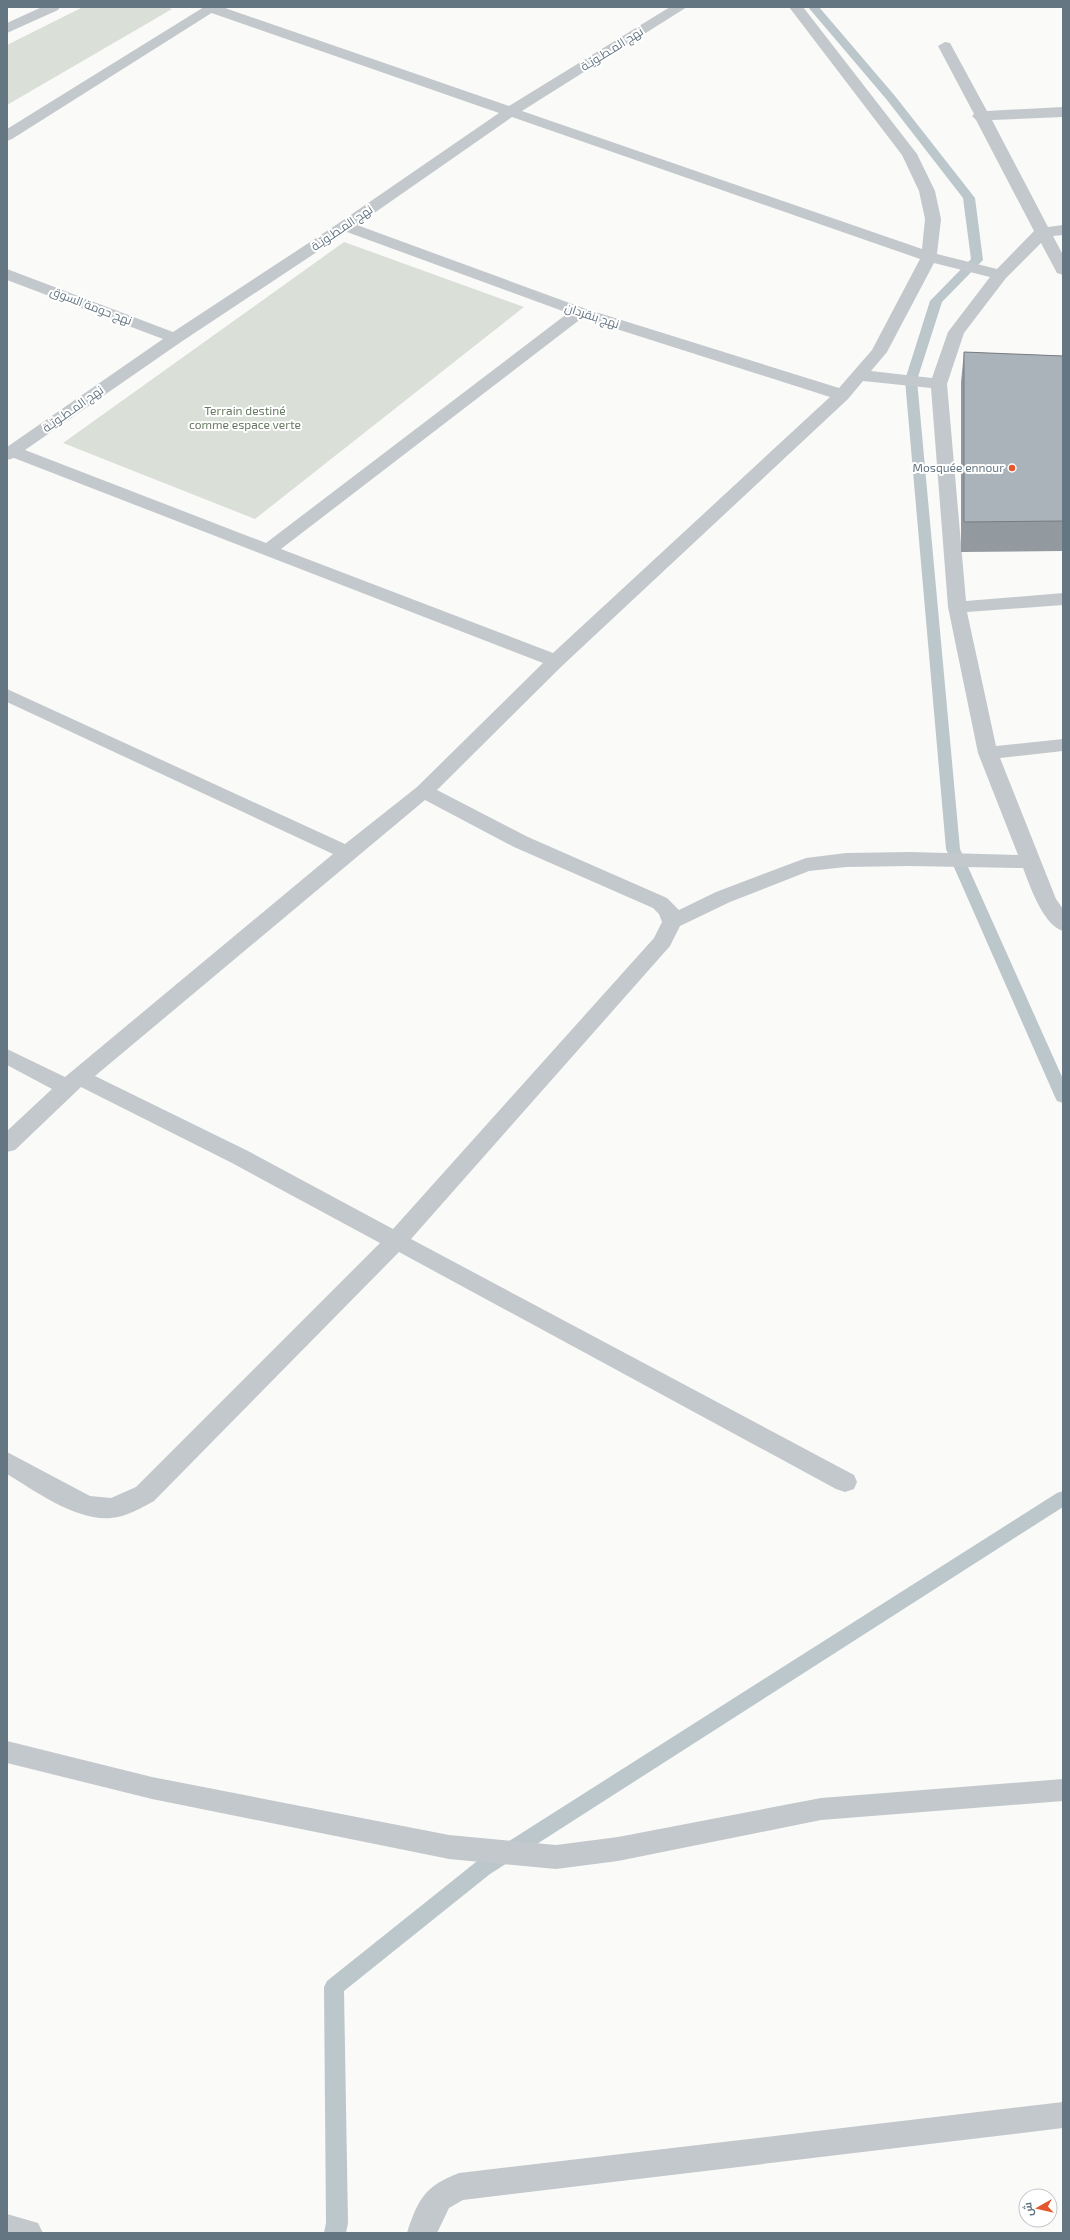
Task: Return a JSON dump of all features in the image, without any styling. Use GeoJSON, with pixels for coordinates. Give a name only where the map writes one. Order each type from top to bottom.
{"type":"FeatureCollection","features":[{"type":"Feature","properties":{"kind":"street"},"geometry":{"type":"LineString","coordinates":[[7,28],[53,7]]}},
{"type":"Feature","properties":{"kind":"street"},"geometry":{"type":"LineString","coordinates":[[7,136],[211,7],[930,257],[1000,275]]}},
{"type":"Feature","properties":{"kind":"street","name":"نهج المـطـويّـة"},"geometry":{"type":"LineString","coordinates":[[10,453],[176,338],[345,226],[510,112],[680,7]]}},
{"type":"Feature","properties":{"kind":"street"},"geometry":{"type":"LineString","coordinates":[[7,1144],[73,1082],[424,790],[556,661],[842,395],[879,352],[930,257],[932,219],[928,198],[909,154],[796,7]]}},
{"type":"Feature","properties":{"kind":"street"},"geometry":{"type":"LineString","coordinates":[[945,46],[980,116],[1063,270]]}},
{"type":"Feature","properties":{"kind":"street"},"geometry":{"type":"LineString","coordinates":[[980,116],[1063,112]]}},
{"type":"Feature","properties":{"kind":"street","name":"نهج بنقردان"},"geometry":{"type":"LineString","coordinates":[[345,226],[580,312],[842,395]]}},
{"type":"Feature","properties":{"kind":"street"},"geometry":{"type":"LineString","coordinates":[[1063,230],[1042,232],[1000,275],[956,332],[939,384],[957,607],[988,753],[1031,862],[1054,899],[1063,924]]}},
{"type":"Feature","properties":{"kind":"street","name":"نهج حومة السوق"},"geometry":{"type":"LineString","coordinates":[[7,274],[176,338]]}},
{"type":"Feature","properties":{"kind":"street"},"geometry":{"type":"LineString","coordinates":[[268,550],[580,312]]}},
{"type":"Feature","properties":{"kind":"street"},"geometry":{"type":"LineString","coordinates":[[859,375],[939,384]]}},
{"type":"Feature","properties":{"kind":"street"},"geometry":{"type":"LineString","coordinates":[[10,453],[268,550],[556,661]]}},
{"type":"Feature","properties":{"kind":"street"},"geometry":{"type":"LineString","coordinates":[[957,607],[1063,599]]}},
{"type":"Feature","properties":{"kind":"street"},"geometry":{"type":"LineString","coordinates":[[7,695],[347,853]]}},
{"type":"Feature","properties":{"kind":"street"},"geometry":{"type":"LineString","coordinates":[[988,753],[1063,745]]}},
{"type":"Feature","properties":{"kind":"street"},"geometry":{"type":"LineString","coordinates":[[424,790],[521,842],[660,904],[669,912],[672,922]]}},
{"type":"Feature","properties":{"kind":"street"},"geometry":{"type":"LineString","coordinates":[[7,1462],[84,1505],[110,1508],[126,1505],[145,1494],[395,1242],[663,941],[672,922],[723,897],[806,865],[846,860],[910,859],[1031,862]]}},
{"type":"Feature","properties":{"kind":"street"},"geometry":{"type":"LineString","coordinates":[[7,1056],[73,1082],[240,1157],[395,1242],[845,1482]]}},
{"type":"Feature","properties":{"kind":"street"},"geometry":{"type":"LineString","coordinates":[[7,1752],[152,1788],[449,1847],[556,1857],[618,1849],[821,1809],[1063,1790]]}},
{"type":"Feature","properties":{"kind":"street"},"geometry":{"type":"LineString","coordinates":[[422,2233],[426,2220],[438,2198],[459,2187],[617,2170],[863,2137],[1063,2115]]}},
{"type":"Feature","properties":{"kind":"street"},"geometry":{"type":"LineString","coordinates":[[7,2228],[28,2233]]}},
{"type":"Feature","properties":{"kind":"green space"},"geometry":{"type":"Polygon","coordinates":[[[83,7],[167,7],[172,9],[7,105],[7,45],[83,7]]]}},
{"type":"Feature","properties":{"kind":"green space","name":"Terrain destiné comme espace verte"},"geometry":{"type":"Polygon","coordinates":[[[344,242],[524,307],[255,519],[63,443],[344,242]]]}},
{"type":"Feature","properties":{"kind":"building","name":"Mosquée ennour"},"geometry":{"type":"Polygon","coordinates":[[[964,352],[1063,356],[1063,521],[964,522],[964,352]]]}},
{"type":"Feature","properties":{"kind":"waterway"},"geometry":{"type":"LineString","coordinates":[[813,7],[891,98],[969,198],[977,260],[936,301],[911,380],[953,849],[1063,1097]]}},
{"type":"Feature","properties":{"kind":"waterway"},"geometry":{"type":"LineString","coordinates":[[335,2233],[337,2223],[334,1987],[483,1868],[1063,1498]]}},
{"type":"Feature","properties":{"kind":"place","name":"Mosquée ennour"},"geometry":{"type":"Point","coordinates":[1012,468]}}]}
